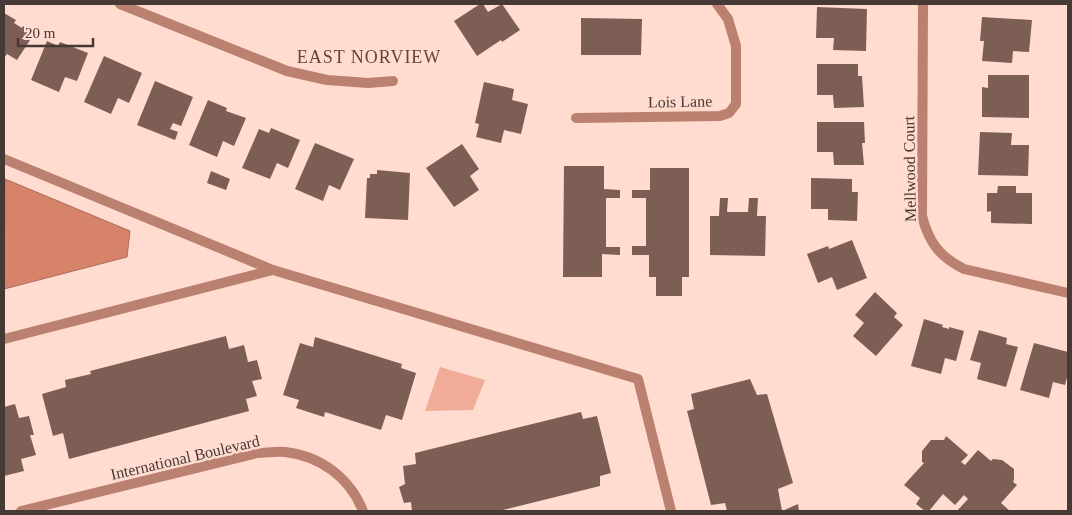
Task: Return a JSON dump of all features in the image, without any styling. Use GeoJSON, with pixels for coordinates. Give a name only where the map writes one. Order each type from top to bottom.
{"type":"FeatureCollection","features":[{"type":"Feature","properties":{"kind":"street"},"geometry":{"type":"LineString","coordinates":[[120,4],[287,72],[327,80],[368,83],[393,82]]}},
{"type":"Feature","properties":{"kind":"street","name":"Lois Lane"},"geometry":{"type":"LineString","coordinates":[[576,118],[720,116],[729,113],[736,104],[736,46],[728,20],[717,4]]}},
{"type":"Feature","properties":{"kind":"street","name":"Mellwood Court"},"geometry":{"type":"LineString","coordinates":[[923,4],[922,216],[926,231],[936,249],[950,262],[964,270],[1068,294]]}},
{"type":"Feature","properties":{"kind":"street"},"geometry":{"type":"LineString","coordinates":[[4,159],[273,270],[638,379],[671,511]]}},
{"type":"Feature","properties":{"kind":"street"},"geometry":{"type":"LineString","coordinates":[[4,339],[273,270]]}},
{"type":"Feature","properties":{"kind":"street","name":"International Boulevard"},"geometry":{"type":"LineString","coordinates":[[21,511],[257,453],[285,452],[311,458],[328,467],[343,479],[360,502],[363,511]]}},
{"type":"Feature","properties":{"kind":"shaded area"},"geometry":{"type":"Polygon","coordinates":[[[5,179],[130,231],[127,257],[4,289],[5,179]]]}},
{"type":"Feature","properties":{"kind":"shaded area"},"geometry":{"type":"Polygon","coordinates":[[[440,367],[485,380],[473,410],[425,411],[440,367]]]}},
{"type":"Feature","properties":{"kind":"building"},"geometry":{"type":"Polygon","coordinates":[[[480,4],[483,4],[488,12],[502,4],[520,30],[477,56],[454,21],[480,4]]]}},
{"type":"Feature","properties":{"kind":"building"},"geometry":{"type":"Polygon","coordinates":[[[817,7],[867,9],[866,51],[833,50],[834,38],[816,38],[817,7]]]}},
{"type":"Feature","properties":{"kind":"building"},"geometry":{"type":"Polygon","coordinates":[[[4,13],[16,20],[14,23],[22,28],[23,26],[34,34],[17,60],[7,54],[4,58],[4,13]]]}},
{"type":"Feature","properties":{"kind":"building"},"geometry":{"type":"Polygon","coordinates":[[[982,17],[1032,20],[1029,52],[1013,51],[1012,63],[982,61],[984,41],[980,41],[982,17]]]}},
{"type":"Feature","properties":{"kind":"building"},"geometry":{"type":"Polygon","coordinates":[[[581,18],[642,19],[641,55],[581,55],[581,18]]]}},
{"type":"Feature","properties":{"kind":"building"},"geometry":{"type":"Polygon","coordinates":[[[47,41],[58,46],[60,42],[88,53],[77,81],[65,77],[59,92],[31,80],[47,41]]]}},
{"type":"Feature","properties":{"kind":"building"},"geometry":{"type":"Polygon","coordinates":[[[104,56],[142,73],[129,103],[118,98],[111,114],[84,102],[104,56]]]}},
{"type":"Feature","properties":{"kind":"building"},"geometry":{"type":"Polygon","coordinates":[[[817,64],[858,64],[858,76],[862,76],[864,107],[834,108],[833,95],[817,95],[817,64]]]}},
{"type":"Feature","properties":{"kind":"building"},"geometry":{"type":"Polygon","coordinates":[[[988,75],[1029,75],[1029,118],[982,117],[982,87],[988,88],[988,75]]]}},
{"type":"Feature","properties":{"kind":"building"},"geometry":{"type":"Polygon","coordinates":[[[155,81],[193,97],[181,126],[173,123],[170,129],[178,132],[175,140],[137,125],[155,81]]]}},
{"type":"Feature","properties":{"kind":"building"},"geometry":{"type":"Polygon","coordinates":[[[484,82],[514,89],[512,100],[528,104],[521,134],[504,130],[501,143],[476,137],[479,124],[475,123],[484,82]]]}},
{"type":"Feature","properties":{"kind":"building"},"geometry":{"type":"Polygon","coordinates":[[[208,100],[227,108],[226,111],[246,118],[234,146],[223,141],[217,157],[189,145],[208,100]]]}},
{"type":"Feature","properties":{"kind":"building"},"geometry":{"type":"Polygon","coordinates":[[[817,122],[864,122],[865,143],[862,143],[864,165],[834,165],[833,152],[817,152],[817,122]]]}},
{"type":"Feature","properties":{"kind":"building"},"geometry":{"type":"Polygon","coordinates":[[[271,128],[300,140],[288,168],[277,163],[270,179],[242,168],[259,129],[269,133],[271,128]]]}},
{"type":"Feature","properties":{"kind":"building"},"geometry":{"type":"Polygon","coordinates":[[[980,132],[1012,133],[1011,145],[1029,145],[1028,176],[978,175],[980,132]]]}},
{"type":"Feature","properties":{"kind":"building"},"geometry":{"type":"Polygon","coordinates":[[[315,143],[354,159],[340,190],[329,185],[323,201],[295,189],[315,143]]]}},
{"type":"Feature","properties":{"kind":"building"},"geometry":{"type":"Polygon","coordinates":[[[462,144],[479,169],[470,176],[479,190],[454,207],[426,168],[462,144]]]}},
{"type":"Feature","properties":{"kind":"building"},"geometry":{"type":"Polygon","coordinates":[[[564,166],[604,166],[604,189],[620,190],[620,198],[606,198],[606,247],[620,247],[620,255],[602,254],[602,277],[563,277],[564,166]]]}},
{"type":"Feature","properties":{"kind":"building"},"geometry":{"type":"Polygon","coordinates":[[[650,168],[689,168],[689,277],[682,277],[682,296],[656,296],[656,277],[649,277],[649,255],[632,255],[632,246],[646,246],[646,198],[632,198],[632,190],[650,190],[650,168]]]}},
{"type":"Feature","properties":{"kind":"building"},"geometry":{"type":"Polygon","coordinates":[[[377,170],[410,173],[408,220],[365,218],[367,178],[370,178],[370,174],[377,174],[377,170]]]}},
{"type":"Feature","properties":{"kind":"building"},"geometry":{"type":"Polygon","coordinates":[[[211,171],[230,179],[226,190],[207,183],[211,171]]]}},
{"type":"Feature","properties":{"kind":"building"},"geometry":{"type":"Polygon","coordinates":[[[811,178],[852,179],[852,192],[858,192],[857,221],[828,220],[828,209],[811,209],[811,178]]]}},
{"type":"Feature","properties":{"kind":"building"},"geometry":{"type":"Polygon","coordinates":[[[998,186],[1016,186],[1016,193],[1032,193],[1032,224],[991,223],[991,211],[987,212],[987,193],[997,193],[998,186]]]}},
{"type":"Feature","properties":{"kind":"building"},"geometry":{"type":"Polygon","coordinates":[[[720,198],[728,198],[727,212],[748,212],[749,198],[758,198],[757,216],[766,216],[765,256],[710,255],[710,216],[719,216],[720,198]]]}},
{"type":"Feature","properties":{"kind":"building"},"geometry":{"type":"Polygon","coordinates":[[[852,240],[867,278],[837,290],[832,277],[818,283],[807,254],[828,246],[829,249],[852,240]]]}},
{"type":"Feature","properties":{"kind":"building"},"geometry":{"type":"Polygon","coordinates":[[[875,292],[897,313],[894,317],[903,325],[876,356],[853,336],[864,323],[855,315],[875,292]]]}},
{"type":"Feature","properties":{"kind":"building"},"geometry":{"type":"Polygon","coordinates":[[[924,319],[943,325],[942,327],[964,331],[956,361],[945,358],[941,374],[911,366],[924,319]]]}},
{"type":"Feature","properties":{"kind":"building"},"geometry":{"type":"Polygon","coordinates":[[[979,330],[1007,338],[1006,344],[1018,347],[1006,387],[977,379],[981,363],[970,360],[979,330]]]}},
{"type":"Feature","properties":{"kind":"building"},"geometry":{"type":"Polygon","coordinates":[[[226,336],[229,349],[244,345],[248,362],[257,360],[262,379],[252,381],[257,396],[246,399],[249,411],[69,459],[63,433],[53,436],[42,394],[66,387],[65,380],[91,374],[90,371],[226,336]]]}},
{"type":"Feature","properties":{"kind":"building"},"geometry":{"type":"Polygon","coordinates":[[[315,337],[402,364],[401,368],[416,373],[402,420],[386,415],[381,430],[325,412],[324,417],[296,408],[299,400],[283,395],[300,343],[313,347],[315,337]]]}},
{"type":"Feature","properties":{"kind":"building"},"geometry":{"type":"Polygon","coordinates":[[[1034,343],[1068,352],[1068,374],[1065,385],[1053,382],[1049,398],[1020,390],[1034,343]]]}},
{"type":"Feature","properties":{"kind":"building"},"geometry":{"type":"Polygon","coordinates":[[[750,379],[757,395],[767,394],[793,483],[778,489],[782,511],[727,511],[725,503],[711,505],[687,411],[694,409],[691,394],[750,379]]]}},
{"type":"Feature","properties":{"kind":"building"},"geometry":{"type":"Polygon","coordinates":[[[15,404],[19,418],[29,416],[34,435],[30,435],[36,455],[21,459],[24,471],[4,476],[4,407],[15,404]]]}},
{"type":"Feature","properties":{"kind":"building"},"geometry":{"type":"Polygon","coordinates":[[[581,412],[583,419],[597,416],[611,473],[600,476],[600,486],[499,511],[412,511],[411,502],[404,503],[399,487],[405,484],[403,466],[416,464],[415,453],[581,412]]]}},
{"type":"Feature","properties":{"kind":"building"},"geometry":{"type":"Polygon","coordinates":[[[946,436],[968,455],[961,462],[965,465],[978,450],[991,461],[993,459],[1002,460],[1014,469],[1013,482],[1017,485],[1001,503],[1010,511],[957,511],[968,499],[964,495],[955,505],[943,494],[929,511],[925,511],[916,504],[920,498],[904,485],[924,463],[922,462],[922,451],[931,440],[944,440],[946,436]]]}},
{"type":"Feature","properties":{"kind":"building"},"geometry":{"type":"Polygon","coordinates":[[[798,504],[799,511],[782,511],[798,504]]]}},
{"type":"Feature","properties":{"kind":"district","name":"EAST NORVIEW"},"geometry":{"type":"Point","coordinates":[369,57]}}]}
